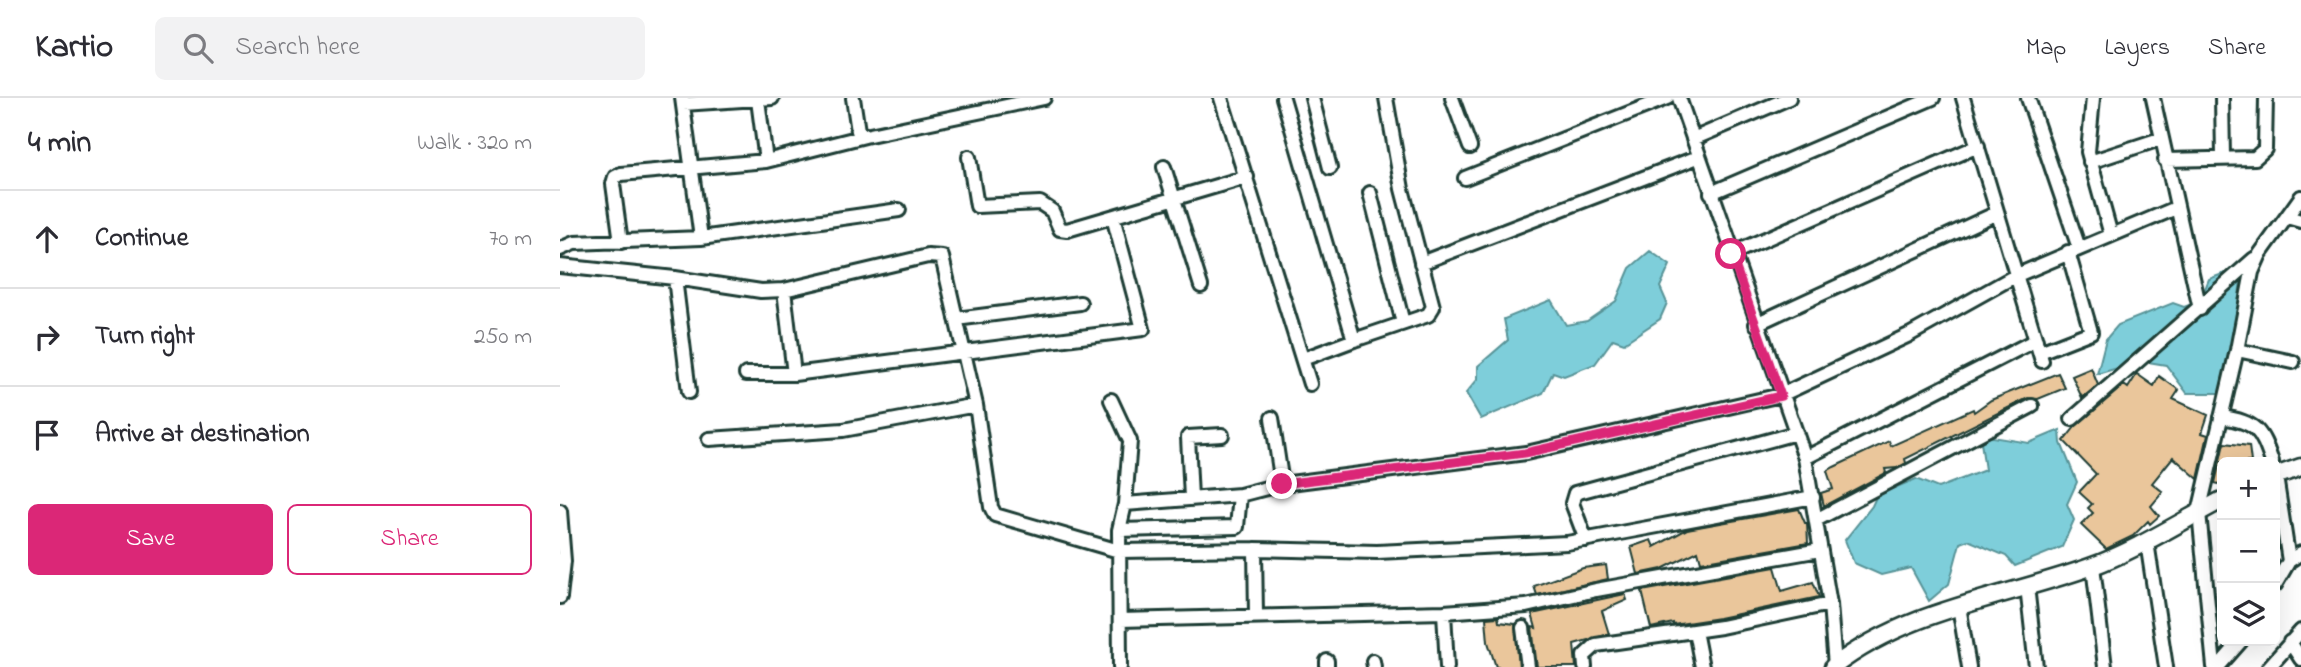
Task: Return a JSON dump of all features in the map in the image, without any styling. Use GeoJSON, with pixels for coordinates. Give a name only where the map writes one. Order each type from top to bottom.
{"type":"FeatureCollection","features":[{"type":"Feature","properties":{"kind":"street"},"geometry":{"type":"LineString","coordinates":[[701,238],[682,101],[772,98]]}},
{"type":"Feature","properties":{"kind":"street"},"geometry":{"type":"LineString","coordinates":[[853,98],[859,131],[865,136]]}},
{"type":"Feature","properties":{"kind":"street"},"geometry":{"type":"LineString","coordinates":[[621,242],[613,184],[615,177],[766,161],[865,136],[1044,98]]}},
{"type":"Feature","properties":{"kind":"street"},"geometry":{"type":"LineString","coordinates":[[1221,98],[1310,384]]}},
{"type":"Feature","properties":{"kind":"street"},"geometry":{"type":"LineString","coordinates":[[1283,98],[1354,340]]}},
{"type":"Feature","properties":{"kind":"street"},"geometry":{"type":"LineString","coordinates":[[1312,98],[1330,168]]}},
{"type":"Feature","properties":{"kind":"street"},"geometry":{"type":"LineString","coordinates":[[1303,359],[1432,312],[1433,302],[1402,189],[1386,98]]}},
{"type":"Feature","properties":{"kind":"street"},"geometry":{"type":"LineString","coordinates":[[1452,98],[1470,148]]}},
{"type":"Feature","properties":{"kind":"street"},"geometry":{"type":"LineString","coordinates":[[1465,178],[1667,98]]}},
{"type":"Feature","properties":{"kind":"street"},"geometry":{"type":"LineString","coordinates":[[1679,98],[1804,458],[1813,496],[1830,604],[1834,666],[1851,661],[1924,618],[2093,566],[2147,542],[2217,503]]}},
{"type":"Feature","properties":{"kind":"street"},"geometry":{"type":"LineString","coordinates":[[1693,139],[1789,98]]}},
{"type":"Feature","properties":{"kind":"street"},"geometry":{"type":"LineString","coordinates":[[1711,193],[1914,102],[1933,98]]}},
{"type":"Feature","properties":{"kind":"street"},"geometry":{"type":"LineString","coordinates":[[1963,98],[2039,351]]}},
{"type":"Feature","properties":{"kind":"street"},"geometry":{"type":"LineString","coordinates":[[1804,458],[2039,351],[2091,332],[2074,250],[2028,98]]}},
{"type":"Feature","properties":{"kind":"street"},"geometry":{"type":"LineString","coordinates":[[2153,98],[2200,309]]}},
{"type":"Feature","properties":{"kind":"street"},"geometry":{"type":"LineString","coordinates":[[2222,98],[2223,157]]}},
{"type":"Feature","properties":{"kind":"street"},"geometry":{"type":"LineString","coordinates":[[2165,160],[2255,158],[2262,155],[2265,149],[2266,98]]}},
{"type":"Feature","properties":{"kind":"street"},"geometry":{"type":"LineString","coordinates":[[2096,99],[2088,144],[2090,162],[2110,235]]}},
{"type":"Feature","properties":{"kind":"street"},"geometry":{"type":"LineString","coordinates":[[758,100],[766,161]]}},
{"type":"Feature","properties":{"kind":"street"},"geometry":{"type":"LineString","coordinates":[[2090,162],[2161,139]]}},
{"type":"Feature","properties":{"kind":"street"},"geometry":{"type":"LineString","coordinates":[[1731,254],[1978,146]]}},
{"type":"Feature","properties":{"kind":"street"},"geometry":{"type":"LineString","coordinates":[[969,157],[977,206],[1040,203],[1052,211],[1060,229],[1067,230],[1247,177]]}},
{"type":"Feature","properties":{"kind":"street"},"geometry":{"type":"LineString","coordinates":[[1421,263],[1698,157]]}},
{"type":"Feature","properties":{"kind":"street"},"geometry":{"type":"LineString","coordinates":[[1164,167],[1201,286]]}},
{"type":"Feature","properties":{"kind":"street"},"geometry":{"type":"LineString","coordinates":[[1370,193],[1403,323]]}},
{"type":"Feature","properties":{"kind":"street"},"geometry":{"type":"LineString","coordinates":[[2073,419],[2260,254],[2301,197]]}},
{"type":"Feature","properties":{"kind":"street"},"geometry":{"type":"LineString","coordinates":[[1125,503],[1240,495],[1282,484],[1525,453],[1781,396],[1909,335],[2015,276],[2176,208]]}},
{"type":"Feature","properties":{"kind":"street"},"geometry":{"type":"LineString","coordinates":[[560,249],[575,243],[701,238],[899,210]]}},
{"type":"Feature","properties":{"kind":"street"},"geometry":{"type":"LineString","coordinates":[[1756,324],[1997,213]]}},
{"type":"Feature","properties":{"kind":"street"},"geometry":{"type":"LineString","coordinates":[[746,374],[794,374],[1143,328],[1113,217]]}},
{"type":"Feature","properties":{"kind":"street"},"geometry":{"type":"LineString","coordinates":[[2287,217],[2301,221]]}},
{"type":"Feature","properties":{"kind":"street"},"geometry":{"type":"LineString","coordinates":[[2216,667],[2199,512],[2237,350],[2252,272],[2260,254]]}},
{"type":"Feature","properties":{"kind":"street"},"geometry":{"type":"LineString","coordinates":[[560,266],[675,278],[761,292],[784,290],[936,256],[945,262],[976,405],[991,507],[995,515],[1119,551],[1255,549],[1377,552],[1535,547],[1586,540],[1813,496]]}},
{"type":"Feature","properties":{"kind":"street"},"geometry":{"type":"LineString","coordinates":[[675,278],[689,392]]}},
{"type":"Feature","properties":{"kind":"street"},"geometry":{"type":"LineString","coordinates":[[784,290],[794,374]]}},
{"type":"Feature","properties":{"kind":"street"},"geometry":{"type":"LineString","coordinates":[[956,319],[1080,303]]}},
{"type":"Feature","properties":{"kind":"street"},"geometry":{"type":"LineString","coordinates":[[2237,350],[2293,362]]}},
{"type":"Feature","properties":{"kind":"street"},"geometry":{"type":"LineString","coordinates":[[1111,400],[1130,441],[1125,503],[1119,530],[1120,667]]}},
{"type":"Feature","properties":{"kind":"street"},"geometry":{"type":"LineString","coordinates":[[709,439],[843,430],[976,405]]}},
{"type":"Feature","properties":{"kind":"street"},"geometry":{"type":"LineString","coordinates":[[1816,520],[2032,406]]}},
{"type":"Feature","properties":{"kind":"street"},"geometry":{"type":"LineString","coordinates":[[2221,417],[2242,420],[2259,431],[2269,457]]}},
{"type":"Feature","properties":{"kind":"street"},"geometry":{"type":"LineString","coordinates":[[1272,418],[1282,484]]}},
{"type":"Feature","properties":{"kind":"street"},"geometry":{"type":"LineString","coordinates":[[1586,540],[1572,503],[1575,493],[1796,433]]}},
{"type":"Feature","properties":{"kind":"street"},"geometry":{"type":"LineString","coordinates":[[1191,498],[1188,437],[1222,435]]}},
{"type":"Feature","properties":{"kind":"street"},"geometry":{"type":"LineString","coordinates":[[2280,470],[2301,467]]}},
{"type":"Feature","properties":{"kind":"street"},"geometry":{"type":"LineString","coordinates":[[1119,530],[1237,527],[1240,495]]}},
{"type":"Feature","properties":{"kind":"street"},"geometry":{"type":"LineString","coordinates":[[2280,503],[2289,561]]}},
{"type":"Feature","properties":{"kind":"street"},"geometry":{"type":"LineString","coordinates":[[560,511],[564,561],[560,597]]}},
{"type":"Feature","properties":{"kind":"street"},"geometry":{"type":"LineString","coordinates":[[2147,542],[2166,667]]}},
{"type":"Feature","properties":{"kind":"street"},"geometry":{"type":"LineString","coordinates":[[1255,549],[1256,615]]}},
{"type":"Feature","properties":{"kind":"street"},"geometry":{"type":"LineString","coordinates":[[1120,620],[1444,612],[1526,606],[1596,590],[1820,550]]}},
{"type":"Feature","properties":{"kind":"street"},"geometry":{"type":"LineString","coordinates":[[2276,583],[2289,561],[2301,553]]}},
{"type":"Feature","properties":{"kind":"street"},"geometry":{"type":"LineString","coordinates":[[2093,566],[2105,667]]}},
{"type":"Feature","properties":{"kind":"street"},"geometry":{"type":"LineString","coordinates":[[2027,586],[2036,667]]}},
{"type":"Feature","properties":{"kind":"street"},"geometry":{"type":"LineString","coordinates":[[1585,667],[1584,656],[1596,645],[1695,631],[1830,604]]}},
{"type":"Feature","properties":{"kind":"street"},"geometry":{"type":"LineString","coordinates":[[1959,606],[1969,667]]}},
{"type":"Feature","properties":{"kind":"street"},"geometry":{"type":"LineString","coordinates":[[1444,612],[1447,667]]}},
{"type":"Feature","properties":{"kind":"street"},"geometry":{"type":"LineString","coordinates":[[1523,628],[1528,667]]}},
{"type":"Feature","properties":{"kind":"street"},"geometry":{"type":"LineString","coordinates":[[1695,631],[1702,667]]}},
{"type":"Feature","properties":{"kind":"street"},"geometry":{"type":"LineString","coordinates":[[2269,667],[2301,631]]}},
{"type":"Feature","properties":{"kind":"street"},"geometry":{"type":"LineString","coordinates":[[2290,642],[2301,659]]}},
{"type":"Feature","properties":{"kind":"street"},"geometry":{"type":"LineString","coordinates":[[2216,667],[2236,646]]}},
{"type":"Feature","properties":{"kind":"water"},"geometry":{"type":"Polygon","coordinates":[[[1650,251],[1670,265],[1660,287],[1667,303],[1660,319],[1624,343],[1613,339],[1595,364],[1564,376],[1553,372],[1543,393],[1481,419],[1466,393],[1478,379],[1478,366],[1508,340],[1504,319],[1551,300],[1566,325],[1587,321],[1616,301],[1630,268],[1650,251]]]}},
{"type":"Feature","properties":{"kind":"water"},"geometry":{"type":"Polygon","coordinates":[[[2225,273],[2241,279],[2231,366],[2219,393],[2187,393],[2166,365],[2142,361],[2097,374],[2106,339],[2118,325],[2173,303],[2184,307],[2200,301],[2209,279],[2225,273]]]}},
{"type":"Feature","properties":{"kind":"water"},"geometry":{"type":"Polygon","coordinates":[[[2060,430],[2061,443],[2077,482],[2067,504],[2074,520],[2062,547],[2015,566],[2006,556],[1968,540],[1960,543],[1949,584],[1929,601],[1911,568],[1881,575],[1854,563],[1845,540],[1872,506],[1877,495],[1916,479],[1938,488],[1985,470],[1980,435],[2029,443],[2060,430]]]}},
{"type":"Feature","properties":{"kind":"building"},"geometry":{"type":"Polygon","coordinates":[[[2091,368],[2098,385],[2082,398],[2072,376],[2091,368]]]}},
{"type":"Feature","properties":{"kind":"building"},"geometry":{"type":"Polygon","coordinates":[[[2058,373],[2065,388],[2038,399],[2028,398],[1905,459],[1906,463],[1897,468],[1885,469],[1886,473],[1824,506],[1821,493],[1833,489],[1827,471],[1834,467],[1889,441],[1891,446],[1973,409],[1974,412],[1991,400],[2058,373]]]}},
{"type":"Feature","properties":{"kind":"building"},"geometry":{"type":"Polygon","coordinates":[[[2137,374],[2154,386],[2159,376],[2179,390],[2173,399],[2208,415],[2202,433],[2208,435],[2198,479],[2173,457],[2152,483],[2163,492],[2151,506],[2159,516],[2150,524],[2148,521],[2133,536],[2106,549],[2081,525],[2093,513],[2088,508],[2092,504],[2079,492],[2096,474],[2064,441],[2075,427],[2124,385],[2128,388],[2137,374]]]}},
{"type":"Feature","properties":{"kind":"building"},"geometry":{"type":"Polygon","coordinates":[[[2224,443],[2249,446],[2250,457],[2221,457],[2224,443]]]}},
{"type":"Feature","properties":{"kind":"building"},"geometry":{"type":"Polygon","coordinates":[[[1799,509],[1807,523],[1808,543],[1701,562],[1698,551],[1662,569],[1638,574],[1631,547],[1651,540],[1654,547],[1687,529],[1799,509]]]}},
{"type":"Feature","properties":{"kind":"building"},"geometry":{"type":"Polygon","coordinates":[[[1606,565],[1608,579],[1537,595],[1534,586],[1583,568],[1606,565]]]}},
{"type":"Feature","properties":{"kind":"building"},"geometry":{"type":"Polygon","coordinates":[[[1775,567],[1782,591],[1813,582],[1819,597],[1719,618],[1651,628],[1642,591],[1775,567]]]}},
{"type":"Feature","properties":{"kind":"building"},"geometry":{"type":"Polygon","coordinates":[[[1625,594],[1627,600],[1602,611],[1609,634],[1574,644],[1576,667],[1537,667],[1532,627],[1536,628],[1532,614],[1625,594]]]}},
{"type":"Feature","properties":{"kind":"building"},"geometry":{"type":"Polygon","coordinates":[[[1498,617],[1499,622],[1515,624],[1519,667],[1496,667],[1488,642],[1486,618],[1498,617]]]}},
{"type":"Feature","properties":{"kind":"route"},"geometry":{"type":"LineString","coordinates":[[1282,484],[1409,470],[1525,453],[1781,396],[1731,254]]}}]}
